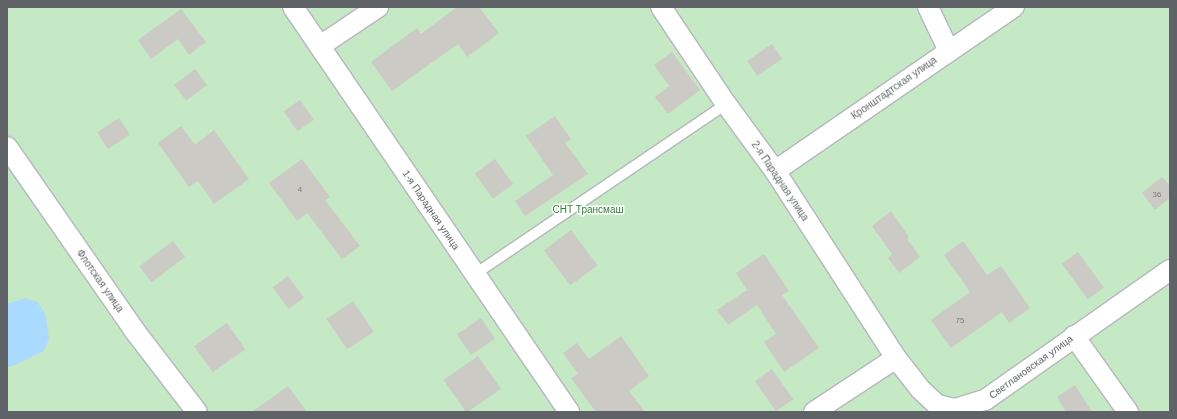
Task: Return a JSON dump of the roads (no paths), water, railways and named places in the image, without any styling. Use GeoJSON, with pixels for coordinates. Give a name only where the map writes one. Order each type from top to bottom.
{"type":"FeatureCollection","features":[{"type":"Feature","properties":{"kind":"street","name":"1-я Парадная улица"},"geometry":{"type":"LineString","coordinates":[[293,7],[569,412]]}},
{"type":"Feature","properties":{"kind":"street"},"geometry":{"type":"LineString","coordinates":[[320,46],[378,7]]}},
{"type":"Feature","properties":{"kind":"street","name":"2-я Парадная улица"},"geometry":{"type":"LineString","coordinates":[[661,7],[726,104],[775,171],[896,358]]}},
{"type":"Feature","properties":{"kind":"street"},"geometry":{"type":"LineString","coordinates":[[928,7],[949,51]]}},
{"type":"Feature","properties":{"kind":"street","name":"Кронштадтская улица"},"geometry":{"type":"LineString","coordinates":[[775,171],[1014,7]]}},
{"type":"Feature","properties":{"kind":"street","name":"Флотская улица"},"geometry":{"type":"LineString","coordinates":[[7,147],[134,330],[197,412]]}},
{"type":"Feature","properties":{"kind":"street","name":"Светлановская улица"},"geometry":{"type":"LineString","coordinates":[[896,358],[920,389],[937,405],[955,409],[985,400],[1170,270]]}},
{"type":"Feature","properties":{"kind":"street"},"geometry":{"type":"LineString","coordinates":[[1074,336],[1128,412]]}},
{"type":"Feature","properties":{"kind":"street"},"geometry":{"type":"LineString","coordinates":[[814,412],[896,358]]}},
{"type":"Feature","properties":{"kind":"lane"},"geometry":{"type":"LineString","coordinates":[[475,274],[726,104]]}},
{"type":"Feature","properties":{"kind":"water"},"geometry":{"type":"Polygon","coordinates":[[[25,298],[37,302],[45,313],[49,338],[44,351],[15,365],[7,367],[7,304],[25,298]]]}},
{"type":"Feature","properties":{"kind":"park label","name":"СНТ Трансмаш"},"geometry":{"type":"Point","coordinates":[588,210]}}]}
